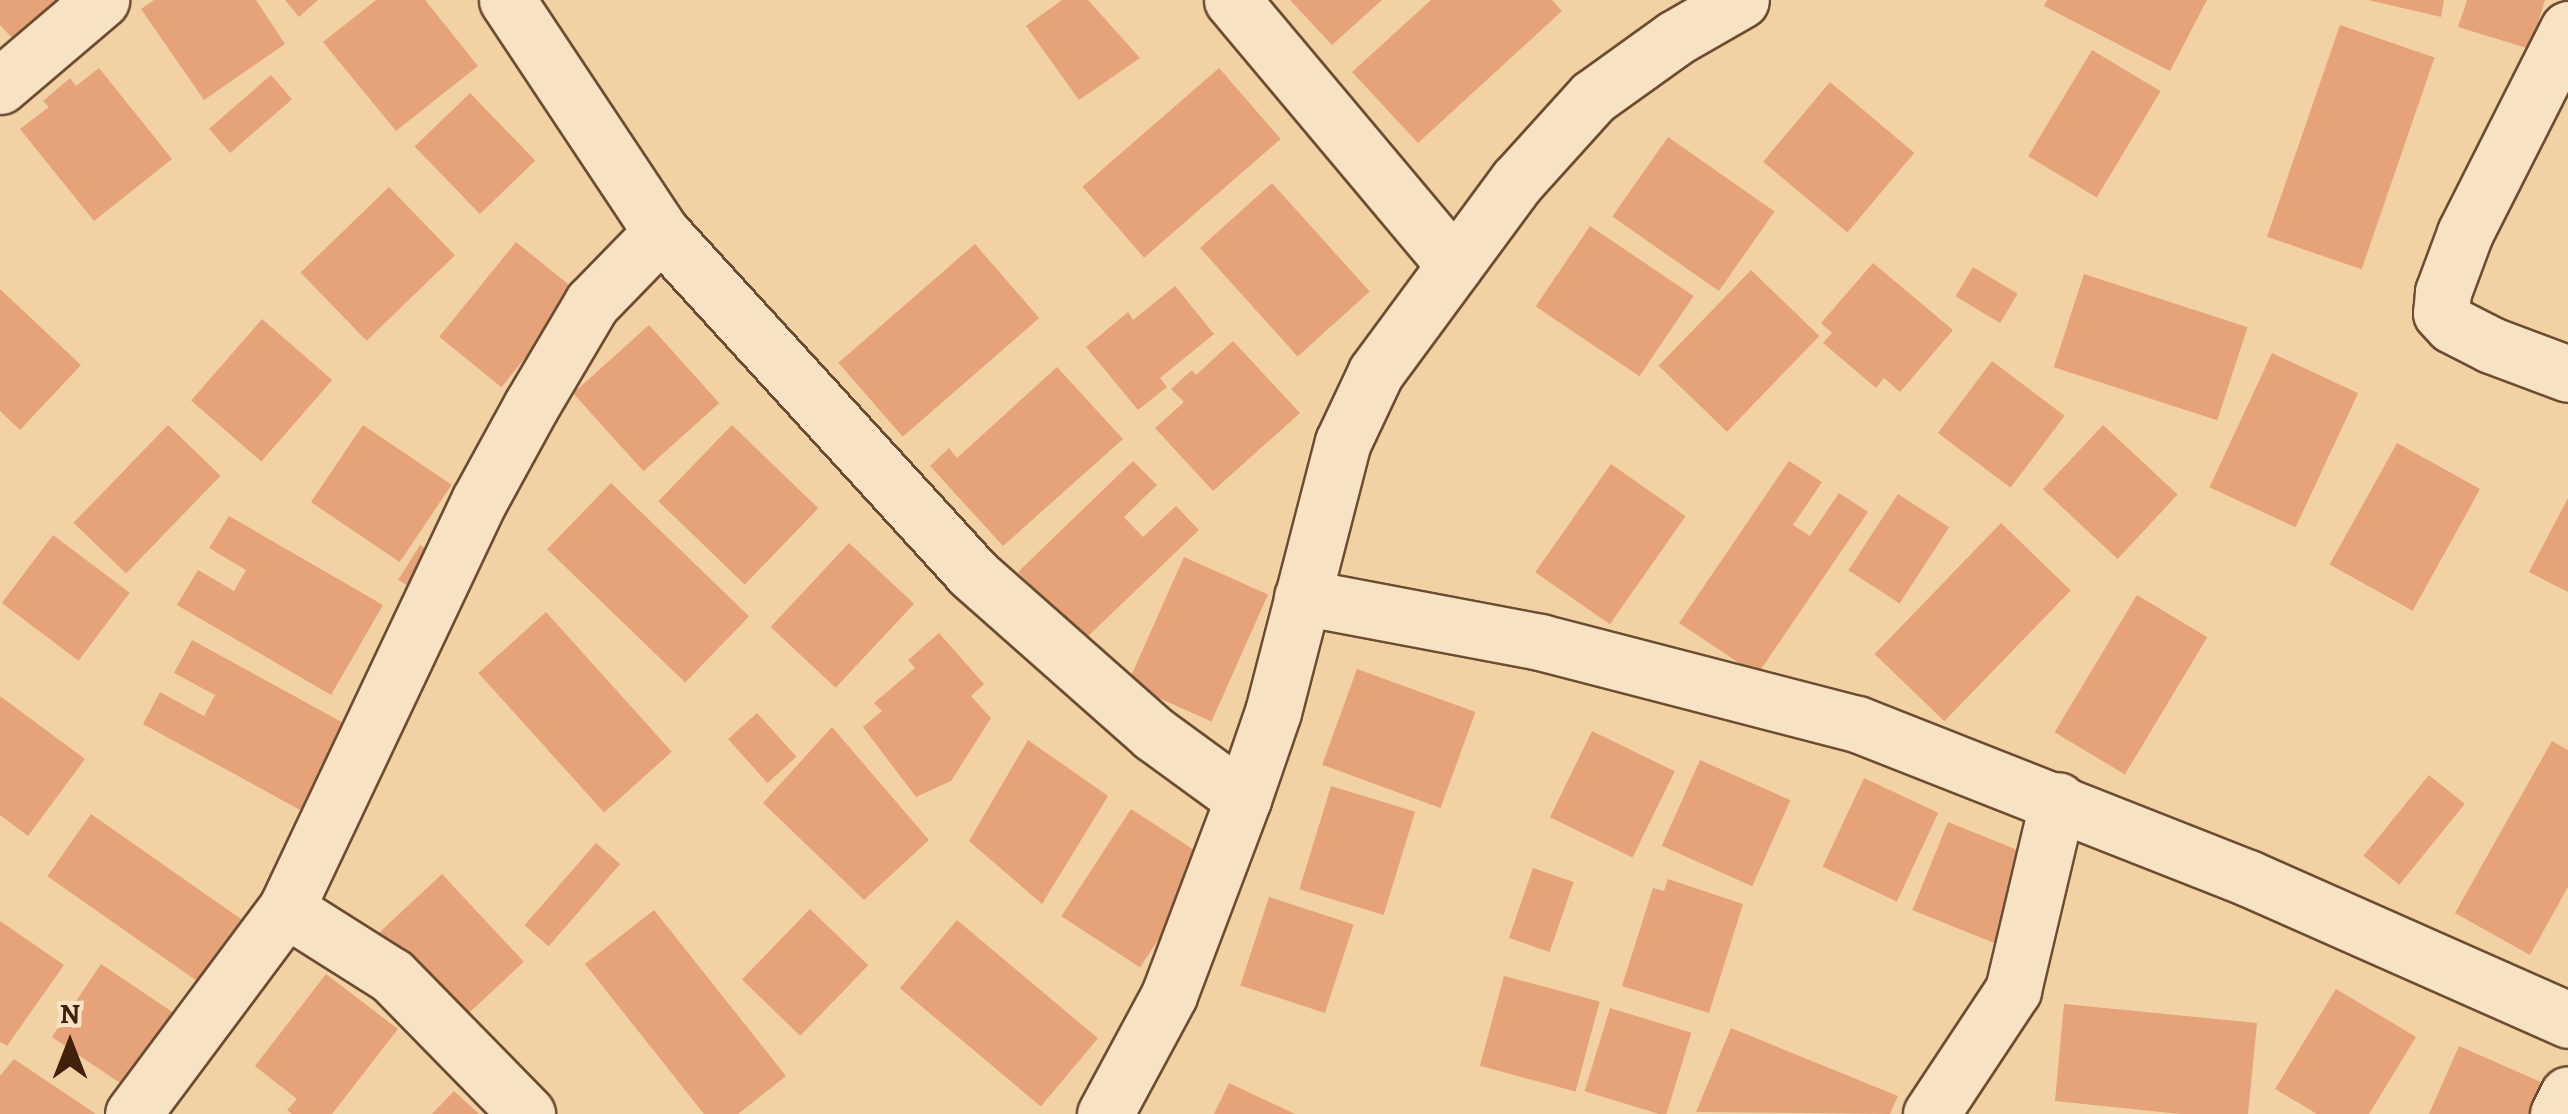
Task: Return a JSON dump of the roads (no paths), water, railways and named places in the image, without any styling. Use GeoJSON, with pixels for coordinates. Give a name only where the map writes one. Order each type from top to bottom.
{"type":"FeatureCollection","features":[{"type":"Feature","properties":{"kind":"street"},"geometry":{"type":"LineString","coordinates":[[0,86],[101,0]]}},
{"type":"Feature","properties":{"kind":"street"},"geometry":{"type":"LineString","coordinates":[[508,0],[661,232],[972,572],[1154,734],[1243,799]]}},
{"type":"Feature","properties":{"kind":"street"},"geometry":{"type":"LineString","coordinates":[[1232,0],[1454,264]]}},
{"type":"Feature","properties":{"kind":"street"},"geometry":{"type":"LineString","coordinates":[[1105,1114],[1169,995],[1243,799],[1273,712],[1342,442],[1376,372],[1517,180],[1593,97],[1675,38],[1741,0]]}},
{"type":"Feature","properties":{"kind":"street"},"geometry":{"type":"LineString","coordinates":[[2568,29],[2465,233],[2443,292],[2441,313],[2452,326],[2491,345],[2568,374]]}},
{"type":"Feature","properties":{"kind":"street"},"geometry":{"type":"LineString","coordinates":[[133,1114],[286,910],[479,501],[592,303],[661,232]]}},
{"type":"Feature","properties":{"kind":"street"},"geometry":{"type":"LineString","coordinates":[[1302,597],[1540,642],[1857,724],[2058,800],[2568,1020]]}},
{"type":"Feature","properties":{"kind":"street"},"geometry":{"type":"LineString","coordinates":[[1930,1114],[2013,990],[2058,800]]}},
{"type":"Feature","properties":{"kind":"street"},"geometry":{"type":"LineString","coordinates":[[286,910],[392,976],[527,1114]]}},
{"type":"Feature","properties":{"kind":"street"},"geometry":{"type":"LineString","coordinates":[[2558,1114],[2568,1094]]}}]}
